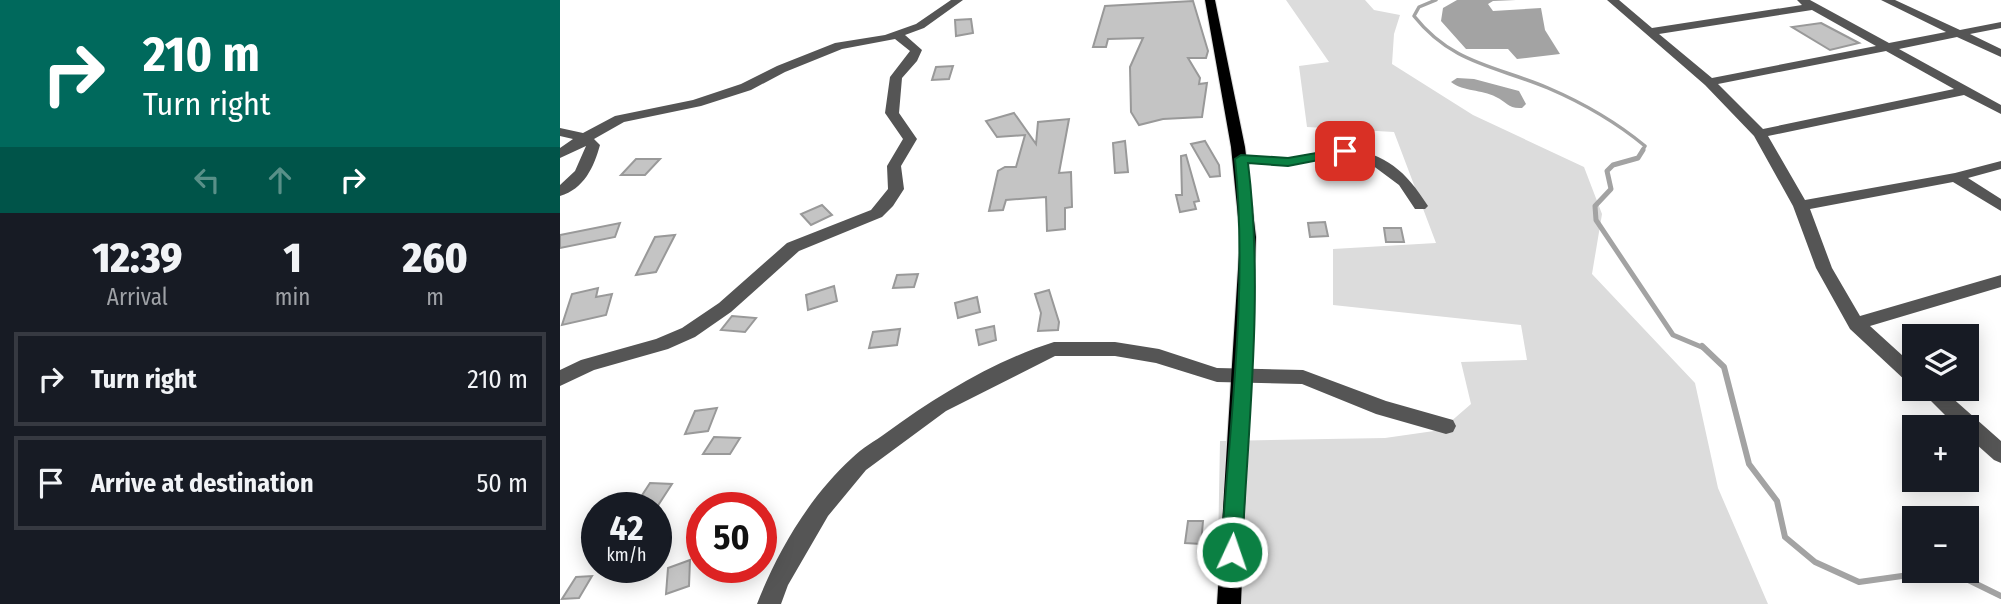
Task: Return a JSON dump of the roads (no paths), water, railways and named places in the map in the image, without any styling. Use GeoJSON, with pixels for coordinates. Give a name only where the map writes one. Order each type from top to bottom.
{"type":"FeatureCollection","features":[{"type":"Feature","properties":{"kind":"main road"},"geometry":{"type":"LineString","coordinates":[[1210,0],[1235,110],[1248,237],[1229,604]]}},
{"type":"Feature","properties":{"kind":"street"},"geometry":{"type":"LineString","coordinates":[[560,154],[620,119],[696,103],[746,87],[781,69],[839,46],[897,34],[941,14],[958,0]]}},
{"type":"Feature","properties":{"kind":"street"},"geometry":{"type":"LineString","coordinates":[[1612,0],[1709,82],[1760,134],[1801,206],[1824,268],[1856,324],[1902,366]]}},
{"type":"Feature","properties":{"kind":"street"},"geometry":{"type":"LineString","coordinates":[[1802,0],[2001,110]]}},
{"type":"Feature","properties":{"kind":"street"},"geometry":{"type":"LineString","coordinates":[[1886,0],[2001,52]]}},
{"type":"Feature","properties":{"kind":"street"},"geometry":{"type":"LineString","coordinates":[[1651,32],[1815,6]]}},
{"type":"Feature","properties":{"kind":"street"},"geometry":{"type":"LineString","coordinates":[[1709,82],[1892,49],[1959,32],[2001,25]]}},
{"type":"Feature","properties":{"kind":"street"},"geometry":{"type":"LineString","coordinates":[[560,379],[595,363],[674,340],[727,305],[792,248],[823,233],[860,224],[891,200],[896,189],[891,174],[894,163],[908,149],[910,139],[892,113],[896,77],[914,58],[916,50],[897,34]]}},
{"type":"Feature","properties":{"kind":"street"},"geometry":{"type":"LineString","coordinates":[[1760,134],[1965,91]]}},
{"type":"Feature","properties":{"kind":"street"},"geometry":{"type":"LineString","coordinates":[[560,132],[584,138],[593,145],[578,182],[560,191]]}},
{"type":"Feature","properties":{"kind":"street"},"geometry":{"type":"LineString","coordinates":[[1241,159],[1288,162],[1345,151],[1369,156],[1405,182],[1420,206]]}},
{"type":"Feature","properties":{"kind":"street"},"geometry":{"type":"LineString","coordinates":[[1801,206],[1956,177],[2001,165]]}},
{"type":"Feature","properties":{"kind":"street"},"geometry":{"type":"LineString","coordinates":[[1956,177],[2001,206]]}},
{"type":"Feature","properties":{"kind":"street"},"geometry":{"type":"LineString","coordinates":[[1856,324],[1992,284],[2001,299]]}},
{"type":"Feature","properties":{"kind":"street"},"geometry":{"type":"LineString","coordinates":[[769,604],[778,580],[820,509],[859,464],[939,405],[1026,360],[1054,349],[1115,349],[1159,356],[1217,375],[1303,377],[1383,408],[1446,426]]}},
{"type":"Feature","properties":{"kind":"street"},"geometry":{"type":"LineString","coordinates":[[1942,401],[2001,454]]}},
{"type":"Feature","properties":{"kind":"waterway"},"geometry":{"type":"LineString","coordinates":[[1436,0],[1419,7],[1414,16],[1444,44],[1476,62],[1548,88],[1586,107],[1645,146],[1642,151]]}},
{"type":"Feature","properties":{"kind":"waterway"},"geometry":{"type":"LineString","coordinates":[[1643,150],[1638,158],[1613,165],[1607,171],[1611,189],[1595,206],[1596,220],[1673,335],[1704,348]]}},
{"type":"Feature","properties":{"kind":"waterway"},"geometry":{"type":"LineString","coordinates":[[1702,346],[1724,367],[1749,464],[1777,501],[1785,537],[1815,562],[1859,582],[1902,576]]}},
{"type":"Feature","properties":{"kind":"waterway"},"geometry":{"type":"LineString","coordinates":[[1974,583],[2001,596]]}}]}
